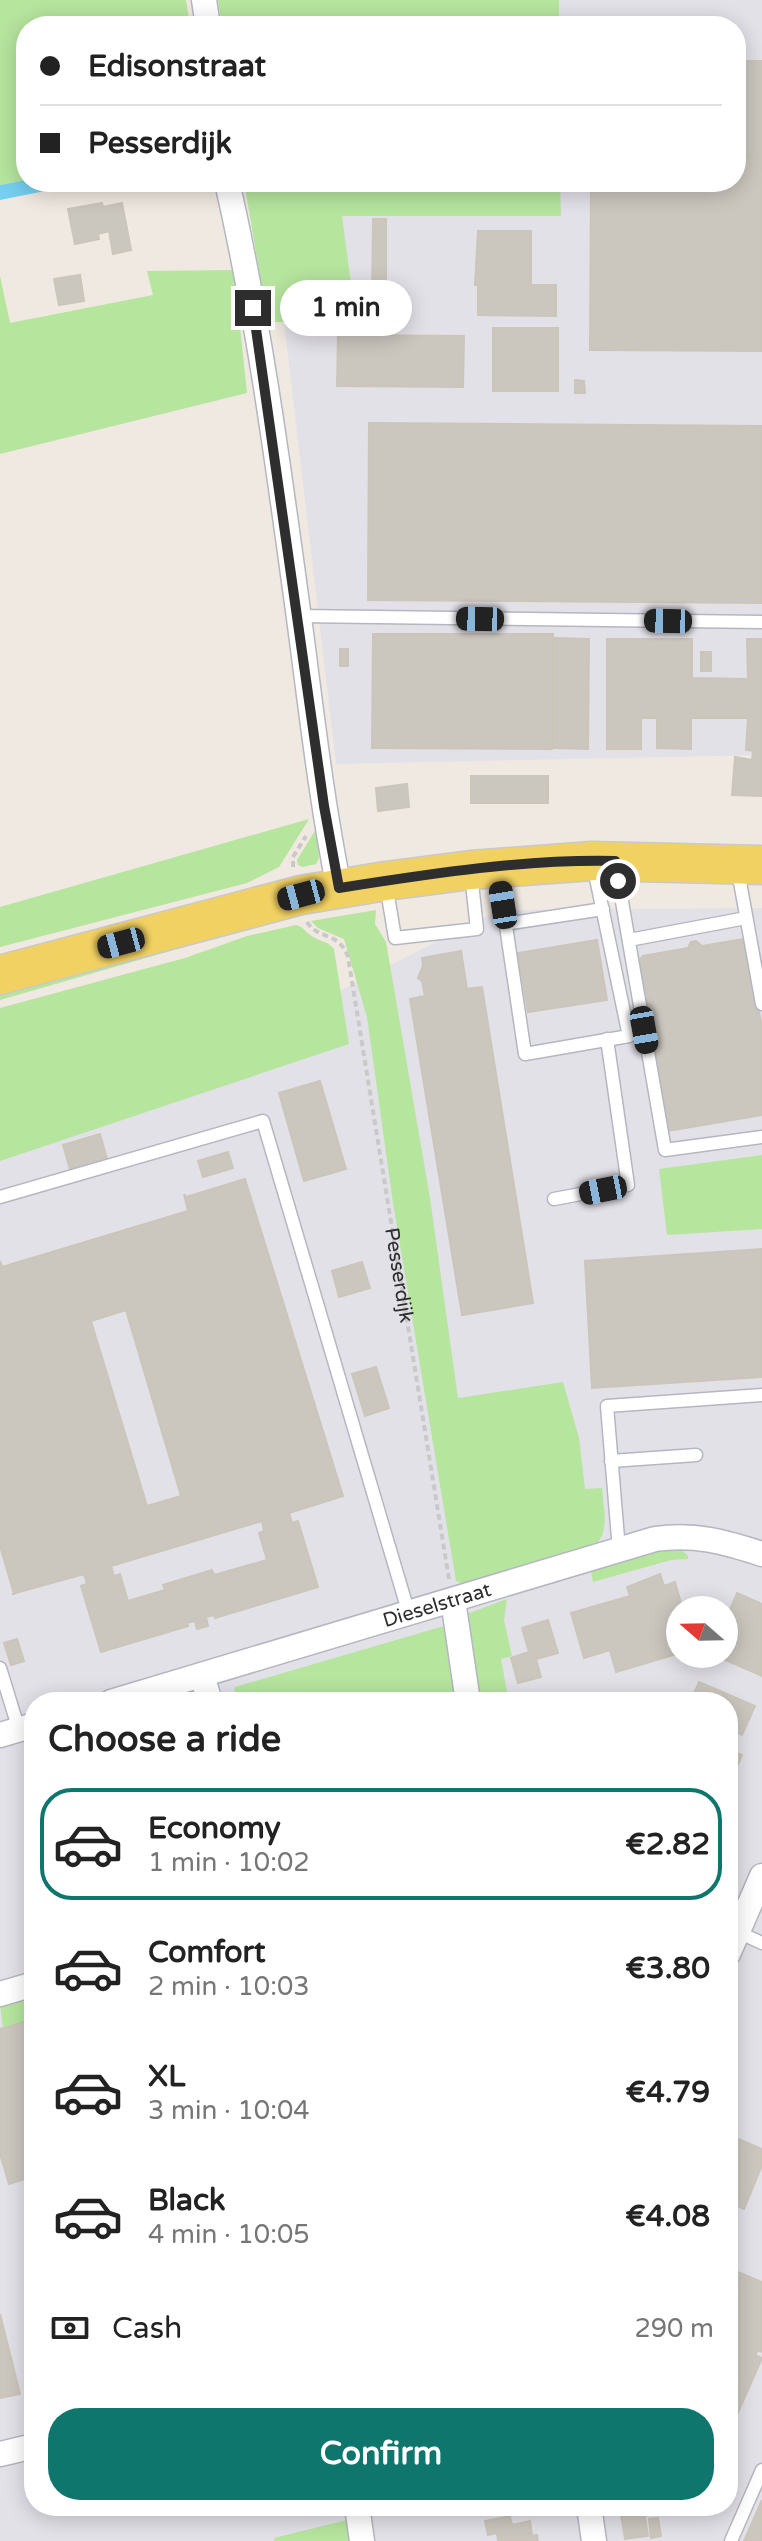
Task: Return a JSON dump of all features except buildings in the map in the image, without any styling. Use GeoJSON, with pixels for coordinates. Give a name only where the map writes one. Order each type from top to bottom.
{"type":"FeatureCollection","features":[{"type":"Feature","properties":{"kind":"main road"},"geometry":{"type":"LineString","coordinates":[[0,975],[301,895],[386,881],[482,869],[604,861],[749,864]]}},
{"type":"Feature","properties":{"kind":"street"},"geometry":{"type":"LineString","coordinates":[[229,192],[249,277],[324,806],[339,888]]}},
{"type":"Feature","properties":{"kind":"street","name":"Dieselstraat"},"geometry":{"type":"LineString","coordinates":[[145,1692],[655,1539],[695,1536],[762,1554]]}},
{"type":"Feature","properties":{"kind":"street"},"geometry":{"type":"LineString","coordinates":[[453,1600],[467,1692]]}},
{"type":"Feature","properties":{"kind":"street"},"geometry":{"type":"LineString","coordinates":[[202,1675],[207,1692]]}},
{"type":"Feature","properties":{"kind":"street"},"geometry":{"type":"LineString","coordinates":[[738,1931],[762,1876]]}},
{"type":"Feature","properties":{"kind":"street"},"geometry":{"type":"LineString","coordinates":[[0,1994],[24,1987]]}},
{"type":"Feature","properties":{"kind":"street"},"geometry":{"type":"LineString","coordinates":[[0,2454],[24,2448]]}},
{"type":"Feature","properties":{"kind":"street"},"geometry":{"type":"LineString","coordinates":[[358,2516],[362,2541]]}},
{"type":"Feature","properties":{"kind":"street"},"geometry":{"type":"LineString","coordinates":[[590,2516],[594,2541]]}},
{"type":"Feature","properties":{"kind":"lane"},"geometry":{"type":"LineString","coordinates":[[299,616],[762,622]]}},
{"type":"Feature","properties":{"kind":"lane"},"geometry":{"type":"LineString","coordinates":[[386,881],[395,938],[477,929],[475,890],[482,869],[500,886],[525,1054],[629,1036],[603,909],[604,861]]}},
{"type":"Feature","properties":{"kind":"lane"},"geometry":{"type":"LineString","coordinates":[[604,861],[629,940],[665,1150],[762,1137]]}},
{"type":"Feature","properties":{"kind":"lane"},"geometry":{"type":"LineString","coordinates":[[749,864],[746,918],[762,1004]]}},
{"type":"Feature","properties":{"kind":"lane"},"geometry":{"type":"LineString","coordinates":[[505,924],[603,909]]}},
{"type":"Feature","properties":{"kind":"lane"},"geometry":{"type":"LineString","coordinates":[[629,940],[746,918]]}},
{"type":"Feature","properties":{"kind":"lane"},"geometry":{"type":"LineString","coordinates":[[554,1199],[628,1185],[607,1039]]}},
{"type":"Feature","properties":{"kind":"lane"},"geometry":{"type":"LineString","coordinates":[[0,1197],[263,1121],[409,1614]]}},
{"type":"Feature","properties":{"kind":"lane"},"geometry":{"type":"LineString","coordinates":[[619,1550],[607,1406],[762,1395]]}},
{"type":"Feature","properties":{"kind":"lane"},"geometry":{"type":"LineString","coordinates":[[611,1461],[696,1455]]}},
{"type":"Feature","properties":{"kind":"lane"},"geometry":{"type":"LineString","coordinates":[[0,1668],[18,1730]]}},
{"type":"Feature","properties":{"kind":"lane"},"geometry":{"type":"LineString","coordinates":[[738,1943],[762,1943]]}},
{"type":"Feature","properties":{"kind":"lane"},"geometry":{"type":"LineString","coordinates":[[731,2541],[762,2470]]}},
{"type":"Feature","properties":{"kind":"path","name":"Pesserdijk"},"geometry":{"type":"LineString","coordinates":[[301,895],[308,926],[338,941],[348,957],[453,1600]]}},
{"type":"Feature","properties":{"kind":"shaded area"},"geometry":{"type":"Polygon","coordinates":[[[559,0],[762,0],[762,755],[336,764],[284,322],[356,322],[336,192],[746,192],[746,16],[559,16],[559,0]]]}},
{"type":"Feature","properties":{"kind":"shaded area"},"geometry":{"type":"Polygon","coordinates":[[[762,908],[762,2541],[0,2541],[0,1128],[249,1037],[499,910],[762,908]]]}},
{"type":"Feature","properties":{"kind":"green space"},"geometry":{"type":"Polygon","coordinates":[[[0,0],[186,0],[188,16],[16,16],[16,182],[0,185],[0,0]]]}},
{"type":"Feature","properties":{"kind":"green space"},"geometry":{"type":"Polygon","coordinates":[[[218,0],[559,0],[559,16],[220,16],[218,0]]]}},
{"type":"Feature","properties":{"kind":"green space"},"geometry":{"type":"Polygon","coordinates":[[[246,192],[560,192],[561,216],[342,216],[356,322],[268,322],[246,192]]]}},
{"type":"Feature","properties":{"kind":"green space"},"geometry":{"type":"Polygon","coordinates":[[[234,270],[247,393],[0,454],[0,276],[10,323],[153,295],[147,271],[234,270]]]}},
{"type":"Feature","properties":{"kind":"green space"},"geometry":{"type":"Polygon","coordinates":[[[309,819],[279,867],[247,883],[0,947],[0,907],[309,819]]]}},
{"type":"Feature","properties":{"kind":"green space"},"geometry":{"type":"Polygon","coordinates":[[[316,829],[319,858],[316,864],[298,865],[297,860],[316,829]]]}},
{"type":"Feature","properties":{"kind":"green space"},"geometry":{"type":"Polygon","coordinates":[[[376,910],[375,924],[386,942],[430,1198],[458,1398],[563,1382],[579,1438],[585,1489],[602,1488],[604,1525],[596,1544],[462,1584],[456,1581],[393,1203],[367,1017],[344,939],[318,928],[311,921],[376,910]]]}},
{"type":"Feature","properties":{"kind":"green space"},"geometry":{"type":"Polygon","coordinates":[[[296,925],[334,949],[349,1044],[0,1161],[0,1008],[185,958],[247,936],[296,925]]]}},
{"type":"Feature","properties":{"kind":"green space"},"geometry":{"type":"Polygon","coordinates":[[[257,926],[0,1000],[0,988],[257,926]]]}},
{"type":"Feature","properties":{"kind":"green space"},"geometry":{"type":"Polygon","coordinates":[[[762,1155],[762,1229],[667,1235],[659,1169],[762,1155]]]}},
{"type":"Feature","properties":{"kind":"green space"},"geometry":{"type":"Polygon","coordinates":[[[679,1547],[688,1559],[671,1560],[593,1582],[591,1572],[594,1570],[679,1547]]]}},
{"type":"Feature","properties":{"kind":"green space"},"geometry":{"type":"Polygon","coordinates":[[[507,1599],[504,1620],[512,1656],[501,1659],[507,1692],[478,1692],[467,1614],[507,1599]]]}},
{"type":"Feature","properties":{"kind":"green space"},"geometry":{"type":"Polygon","coordinates":[[[444,1626],[454,1692],[234,1692],[235,1687],[444,1626]]]}},
{"type":"Feature","properties":{"kind":"green space"},"geometry":{"type":"Polygon","coordinates":[[[24,1997],[24,2023],[3,2029],[0,2004],[24,1997]]]}},
{"type":"Feature","properties":{"kind":"green space"},"geometry":{"type":"Polygon","coordinates":[[[347,2520],[350,2541],[274,2541],[274,2538],[347,2520]]]}},
{"type":"Feature","properties":{"kind":"water"},"geometry":{"type":"Polygon","coordinates":[[[16,182],[16,192],[40,192],[0,200],[0,185],[16,182]]]}},
{"type":"Feature","properties":{"kind":"route"},"geometry":{"type":"LineString","coordinates":[[253,308],[324,806],[339,888],[471,870],[592,861],[615,861],[618,881]]}}]}
